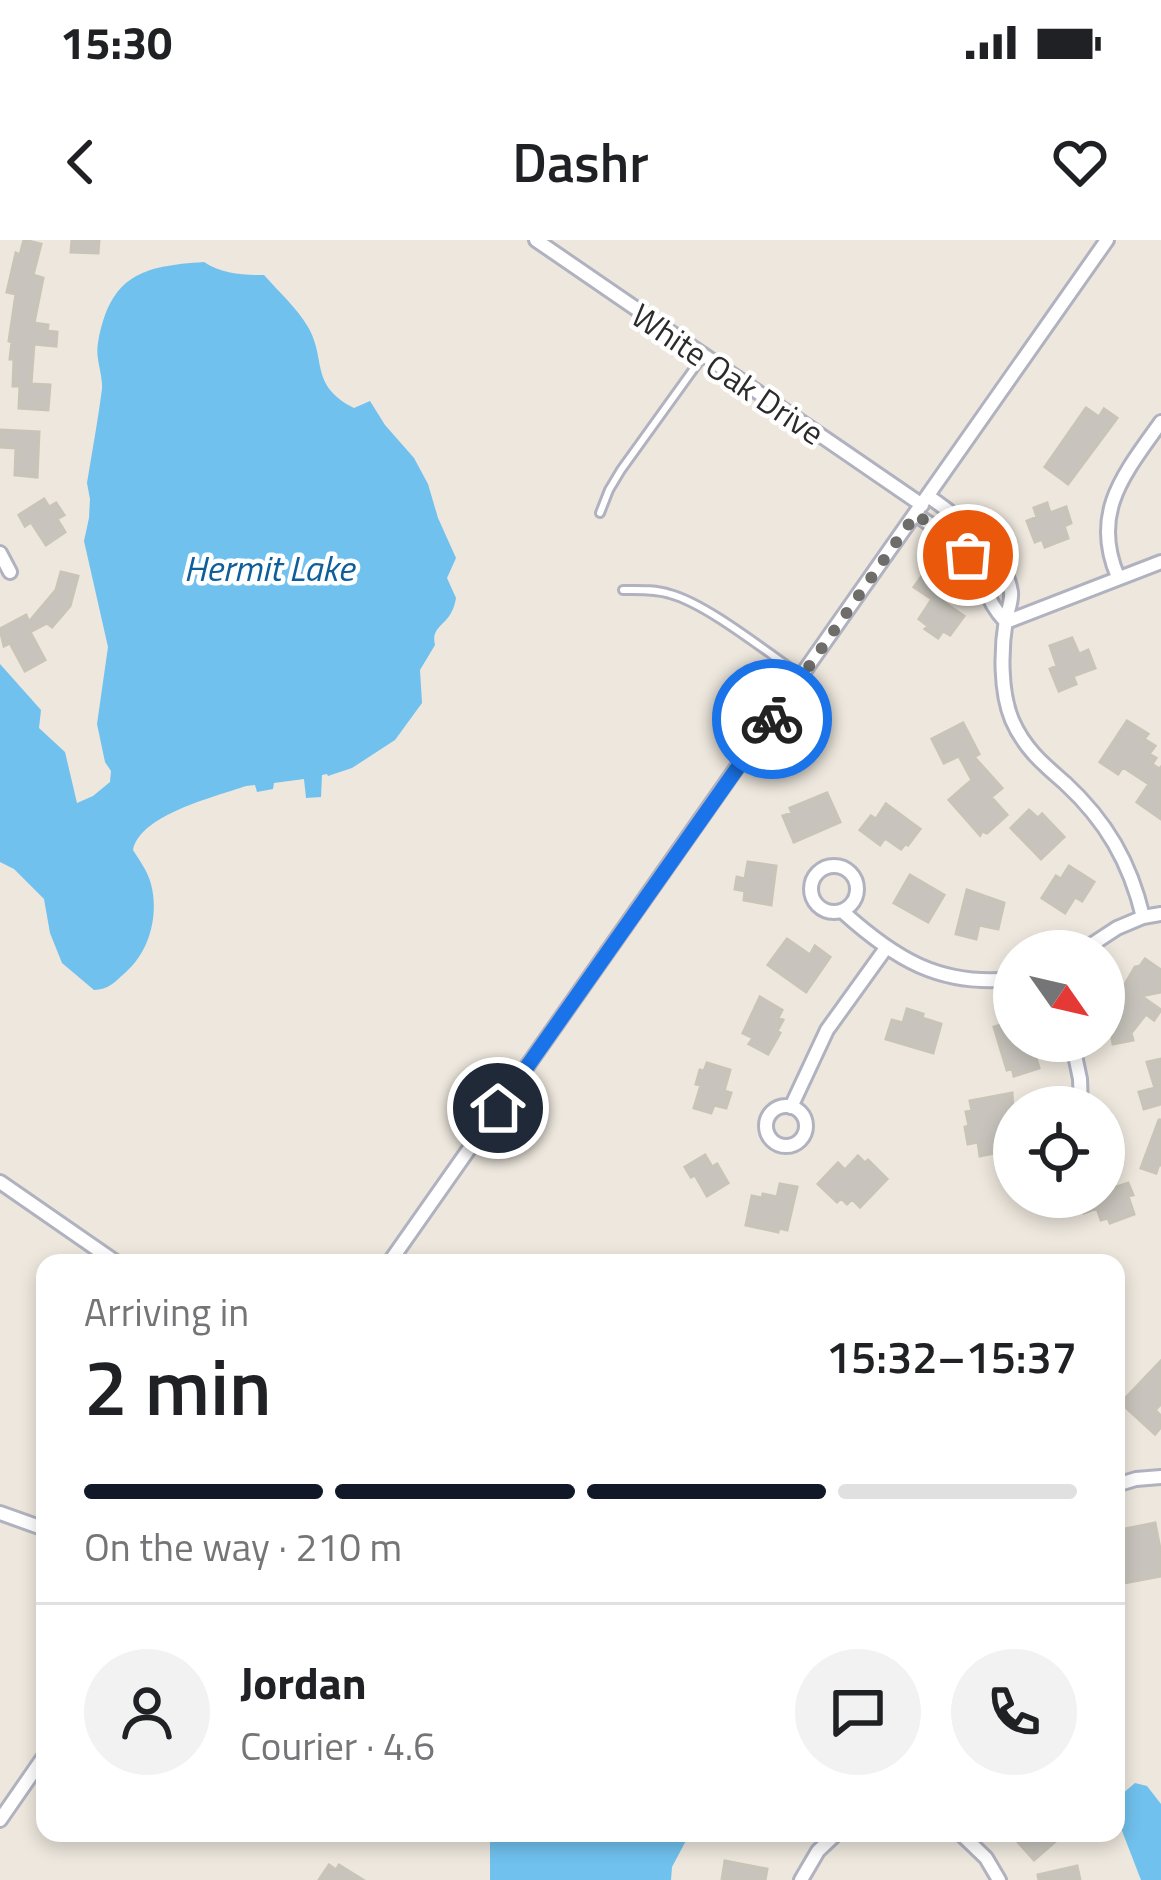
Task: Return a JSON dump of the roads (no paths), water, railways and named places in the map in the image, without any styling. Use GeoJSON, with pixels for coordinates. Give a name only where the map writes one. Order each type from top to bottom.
{"type":"FeatureCollection","features":[{"type":"Feature","properties":{"kind":"street","name":"White Oak Drive"},"geometry":{"type":"LineString","coordinates":[[536,240],[922,505]]}},
{"type":"Feature","properties":{"kind":"street"},"geometry":{"type":"LineString","coordinates":[[395,1254],[1107,240]]}},
{"type":"Feature","properties":{"kind":"street"},"geometry":{"type":"LineString","coordinates":[[1118,577],[1109,557],[1110,503],[1161,422]]}},
{"type":"Feature","properties":{"kind":"street"},"geometry":{"type":"LineString","coordinates":[[922,505],[968,555],[992,607],[1006,622]]}},
{"type":"Feature","properties":{"kind":"street"},"geometry":{"type":"LineString","coordinates":[[922,505],[971,528],[1004,571],[1012,596],[1003,679],[1010,717],[1037,760],[1108,830],[1130,873],[1143,916]]}},
{"type":"Feature","properties":{"kind":"street"},"geometry":{"type":"LineString","coordinates":[[0,554],[10,572]]}},
{"type":"Feature","properties":{"kind":"street"},"geometry":{"type":"LineString","coordinates":[[1006,622],[1161,562]]}},
{"type":"Feature","properties":{"kind":"street"},"geometry":{"type":"LineString","coordinates":[[842,911],[886,949],[919,967],[956,979],[993,980]]}},
{"type":"Feature","properties":{"kind":"street"},"geometry":{"type":"LineString","coordinates":[[1114,930],[1143,916],[1161,914]]}},
{"type":"Feature","properties":{"kind":"street"},"geometry":{"type":"LineString","coordinates":[[791,1107],[827,1030],[886,949]]}},
{"type":"Feature","properties":{"kind":"street"},"geometry":{"type":"LineString","coordinates":[[0,1182],[105,1254]]}},
{"type":"Feature","properties":{"kind":"street"},"geometry":{"type":"LineString","coordinates":[[1125,1482],[1161,1478]]}},
{"type":"Feature","properties":{"kind":"street"},"geometry":{"type":"LineString","coordinates":[[0,1513],[36,1526]]}},
{"type":"Feature","properties":{"kind":"street"},"geometry":{"type":"LineString","coordinates":[[0,1820],[36,1768]]}},
{"type":"Feature","properties":{"kind":"street"},"geometry":{"type":"LineString","coordinates":[[801,1880],[827,1842]]}},
{"type":"Feature","properties":{"kind":"street"},"geometry":{"type":"LineString","coordinates":[[969,1842],[986,1858],[998,1880]]}},
{"type":"Feature","properties":{"kind":"lane"},"geometry":{"type":"LineString","coordinates":[[600,513],[621,470],[703,356]]}},
{"type":"Feature","properties":{"kind":"lane"},"geometry":{"type":"LineString","coordinates":[[623,590],[674,594],[802,676]]}},
{"type":"Feature","properties":{"kind":"water","name":"Hermit Lake"},"geometry":{"type":"Polygon","coordinates":[[[204,262],[225,271],[264,275],[308,327],[330,390],[354,408],[370,401],[414,458],[456,558],[447,578],[456,598],[420,670],[422,703],[395,740],[352,768],[322,775],[321,797],[306,798],[304,779],[274,783],[273,789],[257,792],[255,785],[246,786],[180,809],[149,827],[133,850],[148,875],[153,896],[150,931],[134,963],[112,984],[94,990],[62,963],[44,899],[14,869],[0,862],[0,664],[41,710],[39,728],[65,752],[77,803],[93,796],[110,782],[111,771],[97,724],[108,647],[84,541],[90,499],[87,483],[102,389],[98,343],[111,302],[132,278],[163,267],[204,262]]]}},
{"type":"Feature","properties":{"kind":"water"},"geometry":{"type":"Polygon","coordinates":[[[1135,1783],[1147,1786],[1161,1804],[1161,1880],[1141,1880],[1125,1839],[1125,1791],[1135,1783]]]}},
{"type":"Feature","properties":{"kind":"water"},"geometry":{"type":"Polygon","coordinates":[[[490,1842],[685,1842],[672,1867],[671,1880],[490,1880],[490,1842]]]}}]}
